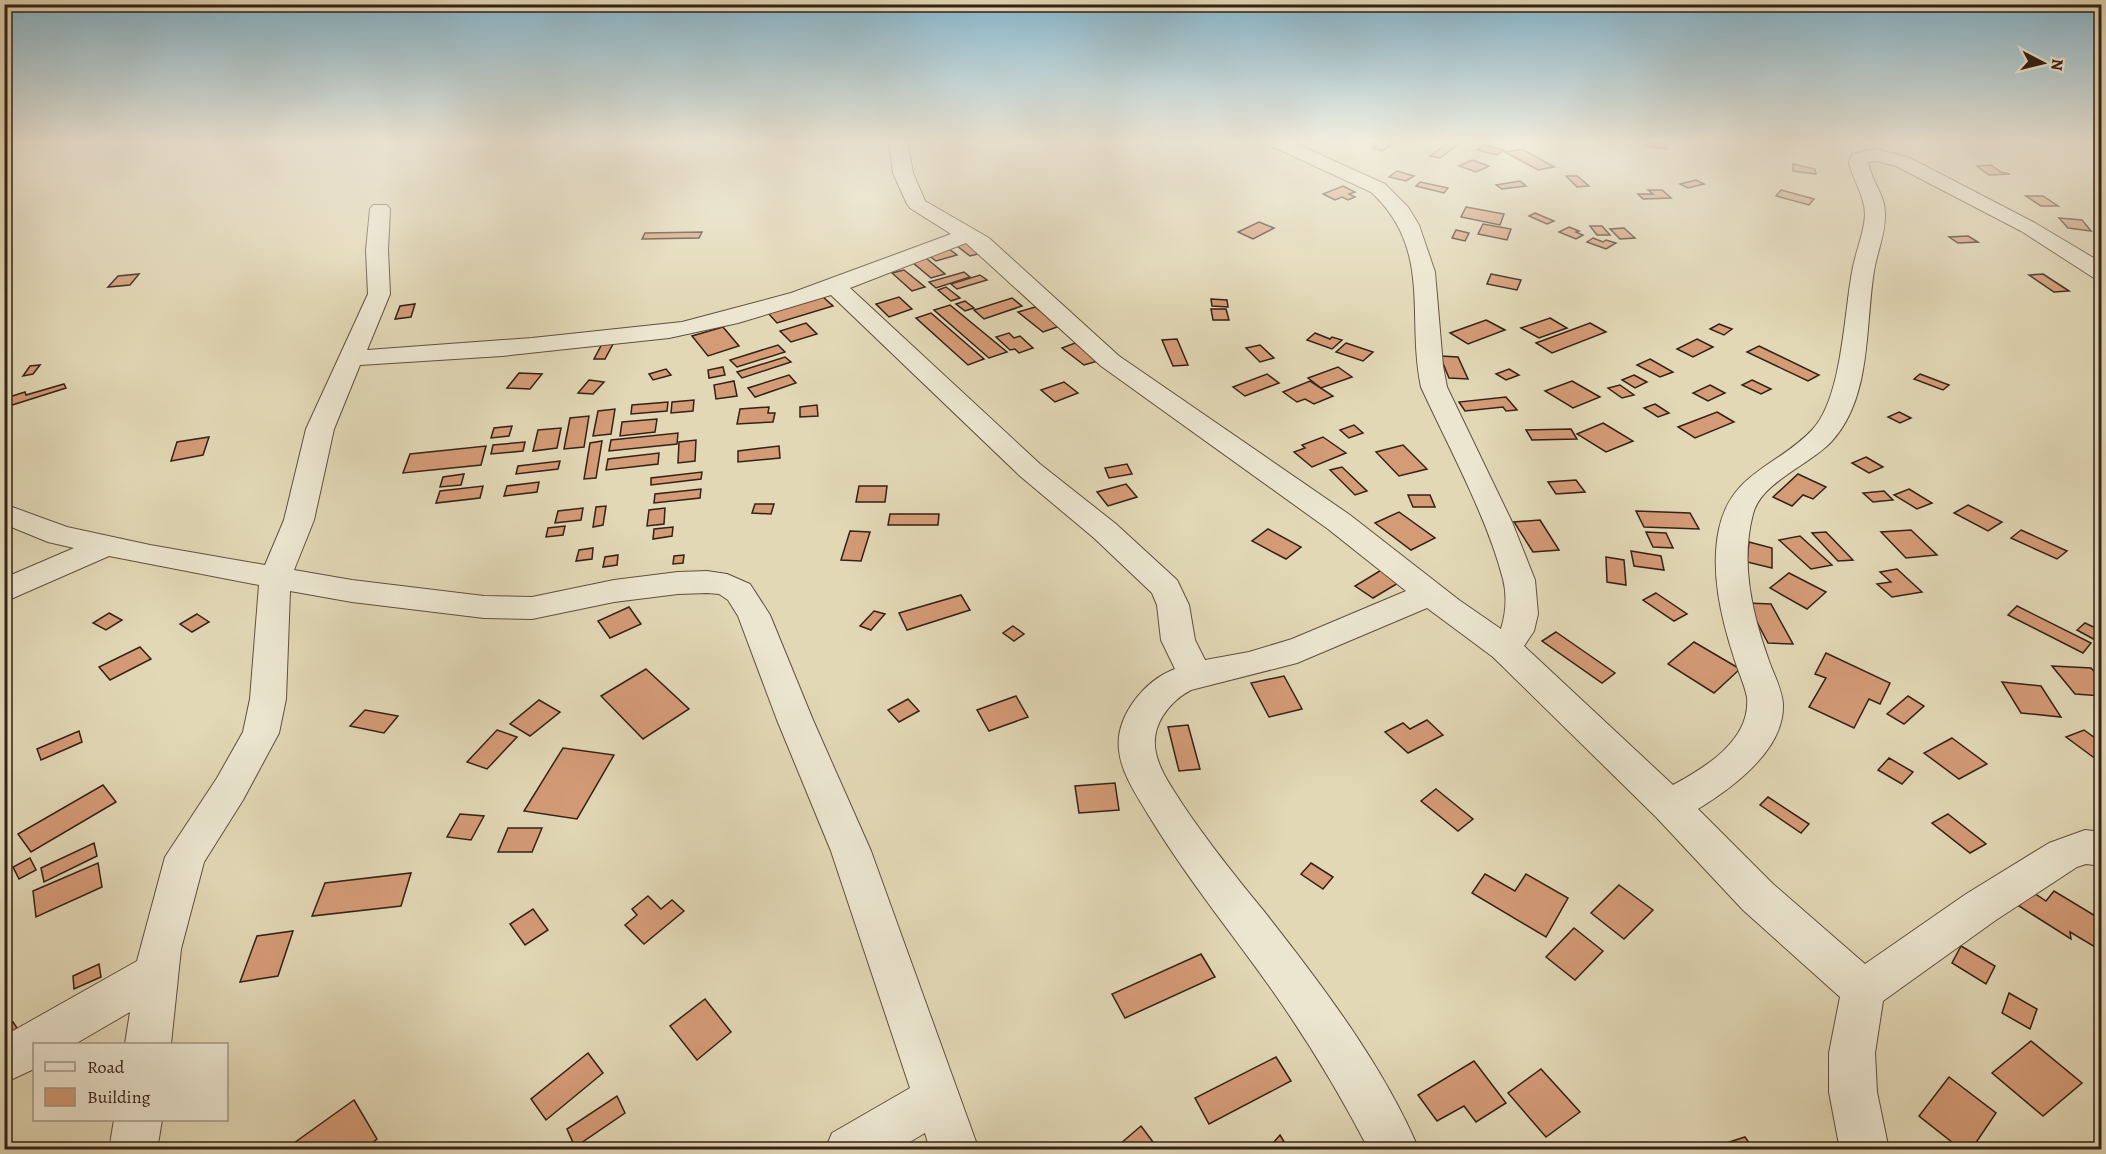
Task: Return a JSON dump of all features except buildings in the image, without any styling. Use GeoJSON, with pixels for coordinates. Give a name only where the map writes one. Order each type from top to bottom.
{"type":"FeatureCollection","features":[{"type":"Feature","properties":{"kind":"street"},"geometry":{"type":"LineString","coordinates":[[914,195],[918,204],[981,243],[1110,361],[1339,522],[1505,648],[1670,806],[1758,897],[1863,990]]}},
{"type":"Feature","properties":{"kind":"street"},"geometry":{"type":"LineString","coordinates":[[1387,195],[1414,234],[1427,289],[1429,368],[1434,387],[1492,511],[1519,580],[1522,614],[1517,631],[1505,648]]}},
{"type":"Feature","properties":{"kind":"street"},"geometry":{"type":"LineString","coordinates":[[1670,806],[1711,783],[1744,752],[1760,726],[1765,708],[1762,687],[1744,638],[1733,589],[1730,563],[1733,541],[1740,509],[1747,498],[1762,481],[1829,429],[1841,406],[1863,265],[1875,217],[1872,195]]}},
{"type":"Feature","properties":{"kind":"street"},"geometry":{"type":"LineString","coordinates":[[1966,195],[2028,227],[2102,273]]}},
{"type":"Feature","properties":{"kind":"street"},"geometry":{"type":"LineString","coordinates":[[147,1043],[163,938],[185,857],[230,789],[261,732],[268,699],[275,577],[299,520],[320,429],[379,294],[377,250],[380,209]]}},
{"type":"Feature","properties":{"kind":"street"},"geometry":{"type":"LineString","coordinates":[[351,358],[483,351],[670,331],[717,322],[834,285],[967,235]]}},
{"type":"Feature","properties":{"kind":"street"},"geometry":{"type":"LineString","coordinates":[[834,285],[1030,470],[1104,531],[1166,588],[1173,605],[1178,640],[1195,676]]}},
{"type":"Feature","properties":{"kind":"street"},"geometry":{"type":"LineString","coordinates":[[4,513],[59,535],[105,546],[403,598],[509,608],[555,605],[614,591],[678,583],[707,582],[727,585],[739,592],[754,615],[795,720],[851,851],[955,1149]]}},
{"type":"Feature","properties":{"kind":"street"},"geometry":{"type":"LineString","coordinates":[[4,591],[105,546]]}},
{"type":"Feature","properties":{"kind":"street"},"geometry":{"type":"LineString","coordinates":[[1395,1149],[1368,1098],[1322,1025],[1183,838],[1143,768],[1137,749],[1138,730],[1157,698],[1172,685],[1195,676],[1240,667],[1314,645],[1402,604],[1432,594]]}},
{"type":"Feature","properties":{"kind":"street"},"geometry":{"type":"LineString","coordinates":[[1865,1149],[1852,1092],[1852,1053],[1863,990],[1981,907],[2063,855],[2085,847],[2102,849]]}},
{"type":"Feature","properties":{"kind":"street"},"geometry":{"type":"LineString","coordinates":[[35,1043],[157,973]]}},
{"type":"Feature","properties":{"kind":"street"},"geometry":{"type":"LineString","coordinates":[[4,1061],[33,1044]]}},
{"type":"Feature","properties":{"kind":"street"},"geometry":{"type":"LineString","coordinates":[[849,1149],[937,1099]]}},
{"type":"Feature","properties":{"kind":"street"},"geometry":{"type":"LineString","coordinates":[[133,1149],[138,1121]]}}]}
